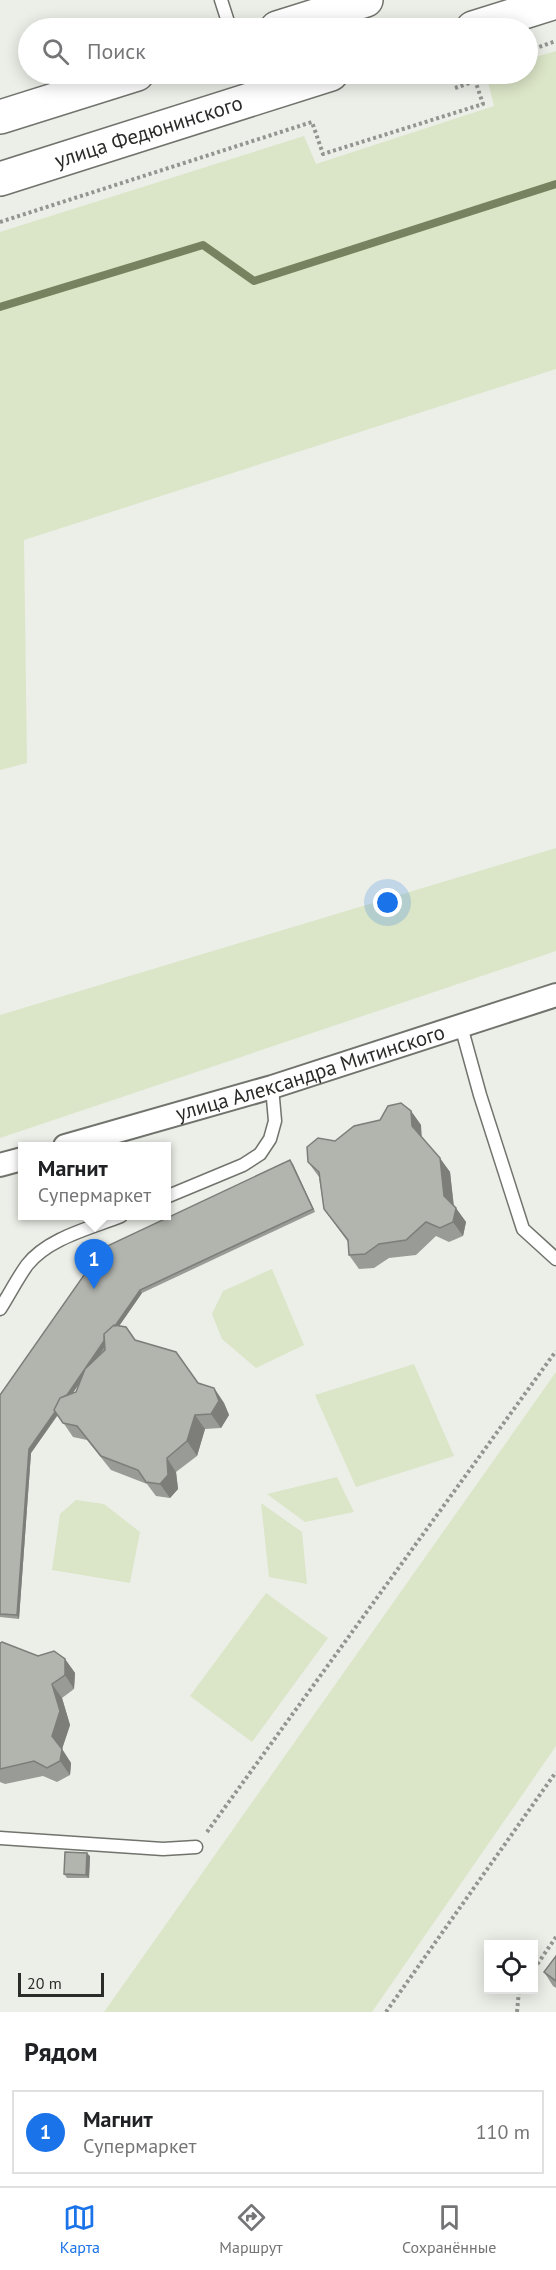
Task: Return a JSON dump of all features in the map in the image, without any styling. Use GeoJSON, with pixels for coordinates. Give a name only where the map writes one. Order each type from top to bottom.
{"type":"FeatureCollection","features":[{"type":"Feature","properties":{"kind":"highway"},"geometry":{"type":"LineString","coordinates":[[309,18],[366,0]]}},
{"type":"Feature","properties":{"kind":"highway"},"geometry":{"type":"LineString","coordinates":[[505,18],[556,2]]}},
{"type":"Feature","properties":{"kind":"highway"},"geometry":{"type":"LineString","coordinates":[[0,117],[105,84]]}},
{"type":"Feature","properties":{"kind":"highway","name":"улица Федюнинского"},"geometry":{"type":"LineString","coordinates":[[0,179],[299,84]]}},
{"type":"Feature","properties":{"kind":"street","name":"улица Александра Митинского"},"geometry":{"type":"LineString","coordinates":[[79,1142],[272,1087],[556,995]]}},
{"type":"Feature","properties":{"kind":"street"},"geometry":{"type":"LineString","coordinates":[[0,1165],[18,1160]]}},
{"type":"Feature","properties":{"kind":"lane"},"geometry":{"type":"LineString","coordinates":[[221,0],[227,18]]}},
{"type":"Feature","properties":{"kind":"lane"},"geometry":{"type":"LineString","coordinates":[[461,1026],[480,1095],[523,1229],[556,1259]]}},
{"type":"Feature","properties":{"kind":"lane"},"geometry":{"type":"LineString","coordinates":[[171,1195],[243,1165],[260,1154],[270,1139],[275,1121],[272,1087]]}},
{"type":"Feature","properties":{"kind":"lane"},"geometry":{"type":"LineString","coordinates":[[0,1309],[27,1264],[40,1253],[56,1243],[109,1220]]}},
{"type":"Feature","properties":{"kind":"lane"},"geometry":{"type":"LineString","coordinates":[[0,1838],[163,1849],[196,1847]]}},
{"type":"Feature","properties":{"kind":"path"},"geometry":{"type":"LineString","coordinates":[[538,47],[556,41]]}},
{"type":"Feature","properties":{"kind":"path"},"geometry":{"type":"LineString","coordinates":[[455,88],[466,84]]}},
{"type":"Feature","properties":{"kind":"path"},"geometry":{"type":"LineString","coordinates":[[0,222],[312,122],[323,154],[483,104],[476,84]]}},
{"type":"Feature","properties":{"kind":"path"},"geometry":{"type":"LineString","coordinates":[[196,1847],[556,1352]]}},
{"type":"Feature","properties":{"kind":"path"},"geometry":{"type":"LineString","coordinates":[[386,2012],[556,1772]]}},
{"type":"Feature","properties":{"kind":"path"},"geometry":{"type":"LineString","coordinates":[[538,1963],[556,1937]]}},
{"type":"Feature","properties":{"kind":"path"},"geometry":{"type":"LineString","coordinates":[[517,2012],[519,1994]]}},
{"type":"Feature","properties":{"kind":"green space"},"geometry":{"type":"Polygon","coordinates":[[[556,51],[556,369],[24,540],[27,763],[0,770],[0,232],[304,136],[316,164],[494,106],[488,84],[538,84],[538,56],[556,51]]]}},
{"type":"Feature","properties":{"kind":"green space"},"geometry":{"type":"Polygon","coordinates":[[[556,848],[556,951],[0,1138],[0,1015],[556,848]]]}},
{"type":"Feature","properties":{"kind":"green space"},"geometry":{"type":"Polygon","coordinates":[[[272,1269],[304,1345],[256,1368],[222,1339],[212,1314],[223,1291],[272,1269]]]}},
{"type":"Feature","properties":{"kind":"green space"},"geometry":{"type":"Polygon","coordinates":[[[414,1364],[454,1456],[356,1487],[315,1395],[414,1364]]]}},
{"type":"Feature","properties":{"kind":"green space"},"geometry":{"type":"Polygon","coordinates":[[[556,1372],[556,1746],[372,2012],[104,2012],[556,1372]]]}},
{"type":"Feature","properties":{"kind":"green space"},"geometry":{"type":"Polygon","coordinates":[[[337,1477],[354,1512],[305,1522],[267,1494],[337,1477]]]}},
{"type":"Feature","properties":{"kind":"green space"},"geometry":{"type":"Polygon","coordinates":[[[76,1500],[104,1504],[140,1532],[130,1583],[52,1570],[60,1514],[76,1500]]]}},
{"type":"Feature","properties":{"kind":"green space"},"geometry":{"type":"Polygon","coordinates":[[[261,1503],[302,1532],[307,1584],[269,1577],[261,1503]]]}},
{"type":"Feature","properties":{"kind":"green space"},"geometry":{"type":"Polygon","coordinates":[[[266,1593],[328,1638],[252,1742],[190,1696],[266,1593]]]}},
{"type":"Feature","properties":{"kind":"building"},"geometry":{"type":"Polygon","coordinates":[[[401,1103],[411,1111],[412,1126],[440,1158],[444,1196],[456,1208],[453,1222],[440,1228],[426,1222],[406,1240],[379,1244],[365,1254],[349,1255],[348,1240],[324,1209],[319,1172],[308,1162],[307,1147],[318,1138],[335,1141],[354,1126],[380,1120],[388,1106],[401,1103]]]}},
{"type":"Feature","properties":{"kind":"building"},"geometry":{"type":"Polygon","coordinates":[[[290,1160],[313,1209],[140,1290],[115,1326],[104,1334],[104,1341],[67,1395],[60,1398],[55,1412],[29,1449],[17,1615],[0,1614],[0,1395],[103,1248],[162,1220],[171,1220],[171,1216],[290,1160]]]}},
{"type":"Feature","properties":{"kind":"building"},"geometry":{"type":"Polygon","coordinates":[[[114,1325],[126,1327],[135,1340],[176,1352],[198,1383],[214,1388],[219,1401],[211,1414],[195,1415],[187,1441],[167,1458],[168,1475],[160,1484],[146,1482],[138,1470],[101,1456],[77,1426],[63,1423],[54,1410],[60,1398],[76,1392],[85,1369],[105,1350],[104,1334],[114,1325]]]}},
{"type":"Feature","properties":{"kind":"building"},"geometry":{"type":"Polygon","coordinates":[[[0,1643],[38,1656],[54,1651],[65,1659],[65,1675],[52,1684],[60,1711],[52,1736],[62,1749],[60,1761],[47,1768],[34,1761],[0,1769],[0,1643]]]}},
{"type":"Feature","properties":{"kind":"building"},"geometry":{"type":"Polygon","coordinates":[[[65,1852],[87,1853],[86,1875],[64,1874],[65,1852]]]}},
{"type":"Feature","properties":{"kind":"building"},"geometry":{"type":"Polygon","coordinates":[[[556,1956],[556,1981],[544,1972],[556,1956]]]}},
{"type":"Feature","properties":{"kind":"waterway"},"geometry":{"type":"LineString","coordinates":[[0,307],[203,245],[254,281],[556,184]]}},
{"type":"Feature","properties":{"kind":"place","name":"Магнит"},"geometry":{"type":"Point","coordinates":[94,1289]}}]}
